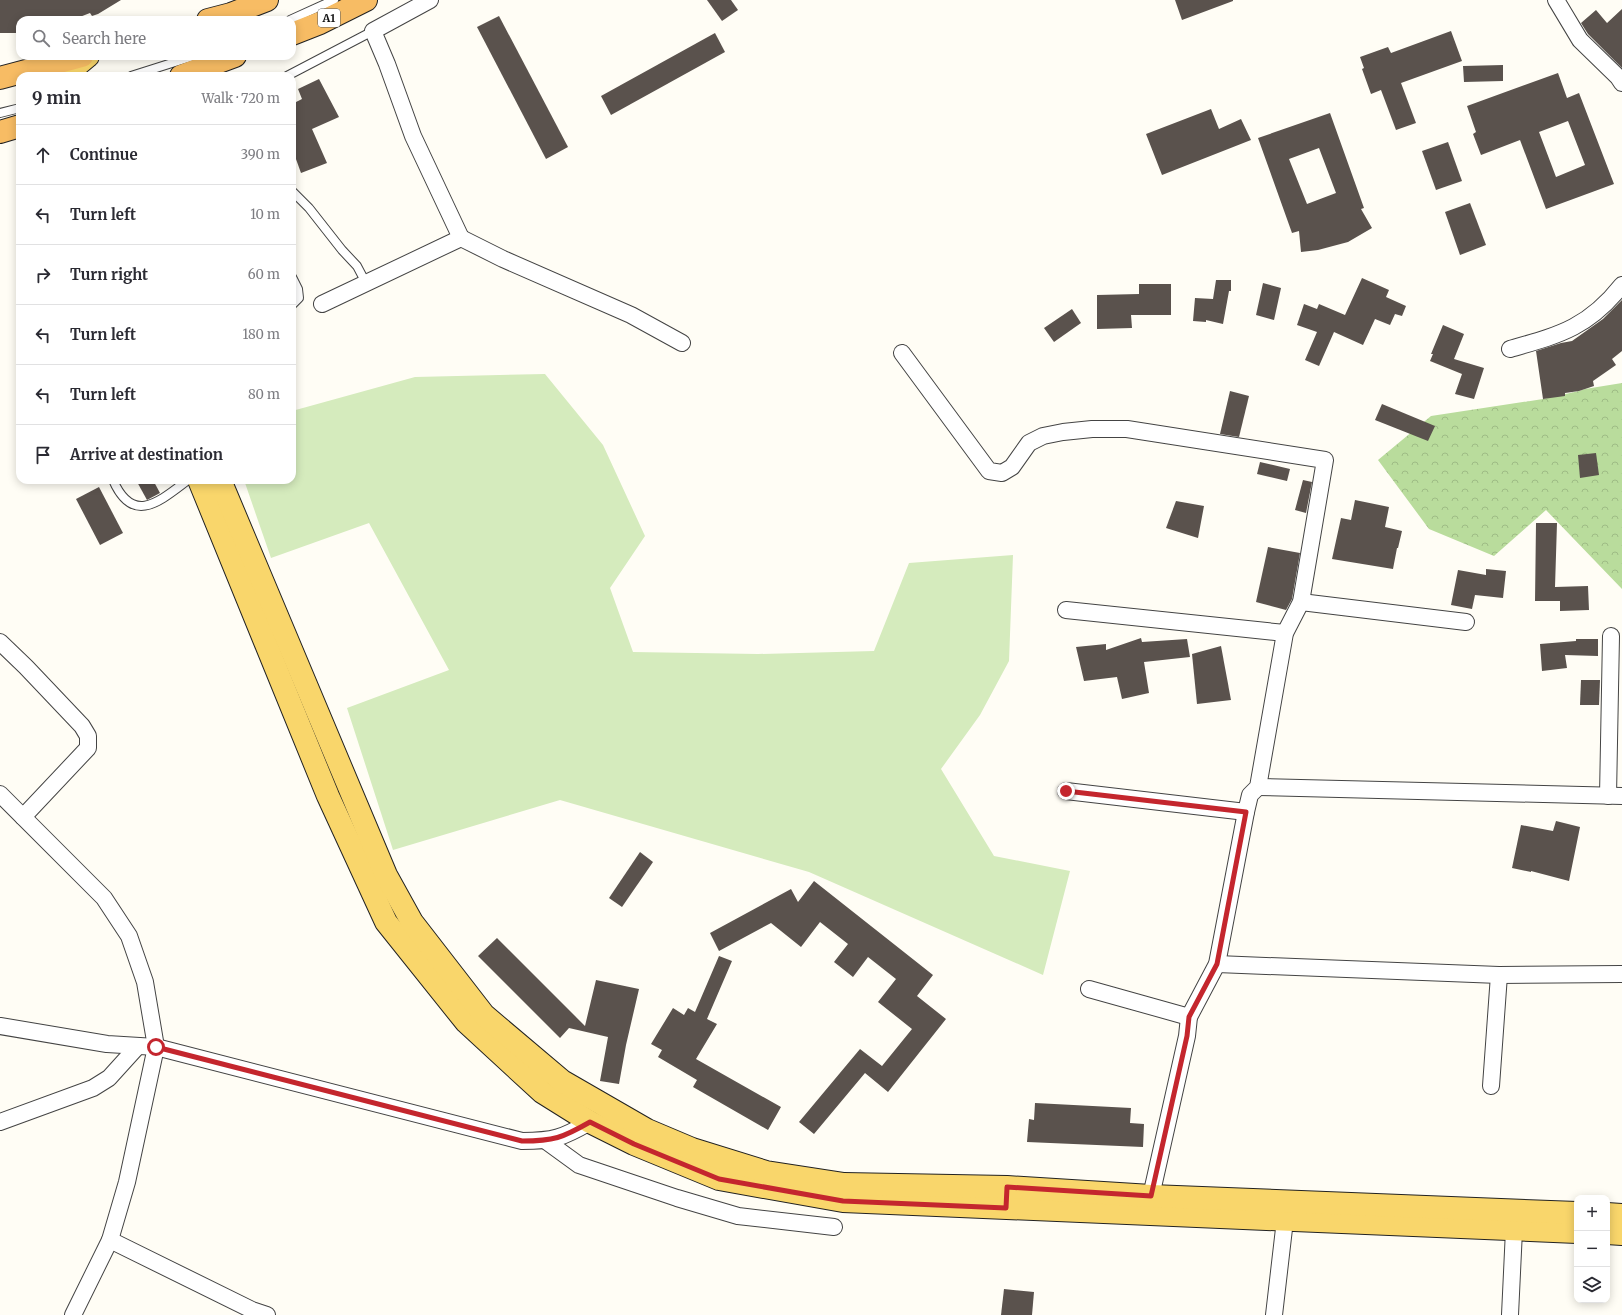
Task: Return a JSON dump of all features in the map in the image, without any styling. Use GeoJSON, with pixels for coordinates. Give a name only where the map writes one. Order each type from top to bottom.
{"type":"FeatureCollection","features":[{"type":"Feature","properties":{"kind":"highway"},"geometry":{"type":"LineString","coordinates":[[223,16],[267,0]]}},
{"type":"Feature","properties":{"kind":"highway","name":"A1"},"geometry":{"type":"LineString","coordinates":[[296,32],[320,23],[366,0]]}},
{"type":"Feature","properties":{"kind":"highway"},"geometry":{"type":"LineString","coordinates":[[22,72],[67,60]]}},
{"type":"Feature","properties":{"kind":"highway"},"geometry":{"type":"LineString","coordinates":[[192,72],[224,60]]}},
{"type":"Feature","properties":{"kind":"highway"},"geometry":{"type":"LineString","coordinates":[[0,78],[16,74]]}},
{"type":"Feature","properties":{"kind":"highway"},"geometry":{"type":"LineString","coordinates":[[0,132],[16,127]]}},
{"type":"Feature","properties":{"kind":"highway"},"geometry":{"type":"LineString","coordinates":[[0,140],[16,142]]}},
{"type":"Feature","properties":{"kind":"main road"},"geometry":{"type":"LineString","coordinates":[[69,72],[83,60]]}},
{"type":"Feature","properties":{"kind":"main road"},"geometry":{"type":"LineString","coordinates":[[0,78],[16,77]]}},
{"type":"Feature","properties":{"kind":"main road"},"geometry":{"type":"LineString","coordinates":[[201,484],[328,796],[386,922],[466,1022],[542,1092],[590,1122],[634,1144],[719,1179],[843,1201],[1151,1196],[1574,1213]]}},
{"type":"Feature","properties":{"kind":"main road"},"geometry":{"type":"LineString","coordinates":[[222,484],[386,875],[412,922],[484,1015],[562,1081],[647,1130],[692,1149],[766,1172],[844,1184],[1285,1220],[1574,1232]]}},
{"type":"Feature","properties":{"kind":"main road"},"geometry":{"type":"LineString","coordinates":[[1610,1214],[1622,1215]]}},
{"type":"Feature","properties":{"kind":"main road"},"geometry":{"type":"LineString","coordinates":[[1610,1233],[1622,1234]]}},
{"type":"Feature","properties":{"kind":"street"},"geometry":{"type":"LineString","coordinates":[[430,0],[373,32],[387,64],[413,136],[461,238],[503,259],[631,315],[682,343]]}},
{"type":"Feature","properties":{"kind":"street"},"geometry":{"type":"LineString","coordinates":[[1556,0],[1580,40],[1614,73],[1622,83]]}},
{"type":"Feature","properties":{"kind":"street"},"geometry":{"type":"LineString","coordinates":[[322,304],[461,238]]}},
{"type":"Feature","properties":{"kind":"street"},"geometry":{"type":"LineString","coordinates":[[1510,349],[1556,336],[1574,328],[1586,321],[1622,285]]}},
{"type":"Feature","properties":{"kind":"street"},"geometry":{"type":"LineString","coordinates":[[902,353],[989,471],[1002,473],[1012,467],[1029,443],[1043,436],[1092,429],[1127,429],[1325,460],[1301,602],[1285,633],[1258,787],[1250,795],[1246,812],[1217,964],[1189,1017],[1187,1036],[1151,1196]]}},
{"type":"Feature","properties":{"kind":"street"},"geometry":{"type":"LineString","coordinates":[[1301,602],[1466,622]]}},
{"type":"Feature","properties":{"kind":"street"},"geometry":{"type":"LineString","coordinates":[[1066,610],[1285,633]]}},
{"type":"Feature","properties":{"kind":"street"},"geometry":{"type":"LineString","coordinates":[[1258,787],[1615,796],[1611,636]]}},
{"type":"Feature","properties":{"kind":"street"},"geometry":{"type":"LineString","coordinates":[[0,642],[82,726],[88,736],[88,748],[23,817]]}},
{"type":"Feature","properties":{"kind":"street"},"geometry":{"type":"LineString","coordinates":[[1066,791],[1246,812]]}},
{"type":"Feature","properties":{"kind":"street"},"geometry":{"type":"LineString","coordinates":[[0,794],[104,898],[129,936],[145,982],[156,1047],[127,1182],[110,1240],[73,1315]]}},
{"type":"Feature","properties":{"kind":"street"},"geometry":{"type":"LineString","coordinates":[[1217,964],[1499,975],[1622,974]]}},
{"type":"Feature","properties":{"kind":"street"},"geometry":{"type":"LineString","coordinates":[[1491,1086],[1499,975]]}},
{"type":"Feature","properties":{"kind":"street"},"geometry":{"type":"LineString","coordinates":[[1089,989],[1189,1017]]}},
{"type":"Feature","properties":{"kind":"street"},"geometry":{"type":"LineString","coordinates":[[0,1026],[107,1044],[156,1047],[522,1141],[546,1141],[566,1136],[590,1122]]}},
{"type":"Feature","properties":{"kind":"street"},"geometry":{"type":"LineString","coordinates":[[0,1122],[93,1088],[109,1078],[138,1046]]}},
{"type":"Feature","properties":{"kind":"street"},"geometry":{"type":"LineString","coordinates":[[546,1141],[579,1165],[677,1198],[738,1216],[834,1227]]}},
{"type":"Feature","properties":{"kind":"street"},"geometry":{"type":"LineString","coordinates":[[1274,1315],[1285,1220]]}},
{"type":"Feature","properties":{"kind":"street"},"geometry":{"type":"LineString","coordinates":[[1510,1315],[1514,1230]]}},
{"type":"Feature","properties":{"kind":"street"},"geometry":{"type":"LineString","coordinates":[[110,1240],[252,1310],[267,1315]]}},
{"type":"Feature","properties":{"kind":"lane"},"geometry":{"type":"LineString","coordinates":[[296,17],[334,0]]}},
{"type":"Feature","properties":{"kind":"lane"},"geometry":{"type":"LineString","coordinates":[[295,72],[373,32]]}},
{"type":"Feature","properties":{"kind":"lane"},"geometry":{"type":"LineString","coordinates":[[144,72],[181,60]]}},
{"type":"Feature","properties":{"kind":"lane"},"geometry":{"type":"LineString","coordinates":[[0,113],[16,109]]}},
{"type":"Feature","properties":{"kind":"lane"},"geometry":{"type":"LineString","coordinates":[[296,195],[309,208],[357,266],[366,283]]}},
{"type":"Feature","properties":{"kind":"lane"},"geometry":{"type":"LineString","coordinates":[[296,285],[299,298],[296,301]]}},
{"type":"Feature","properties":{"kind":"lane"},"geometry":{"type":"LineString","coordinates":[[115,484],[126,501],[138,506],[152,505],[183,484]]}},
{"type":"Feature","properties":{"kind":"green space"},"geometry":{"type":"Polygon","coordinates":[[[545,374],[603,445],[645,536],[610,588],[633,652],[758,654],[874,651],[909,563],[1013,555],[1009,661],[980,715],[941,769],[994,856],[1070,871],[1043,975],[809,872],[560,800],[393,850],[347,708],[449,670],[369,523],[271,558],[245,484],[296,484],[296,410],[415,377],[545,374]]]}},
{"type":"Feature","properties":{"kind":"green space"},"geometry":{"type":"Polygon","coordinates":[[[1622,383],[1622,589],[1546,510],[1494,556],[1429,529],[1378,460],[1431,416],[1543,399],[1585,389],[1622,383]]]}},
{"type":"Feature","properties":{"kind":"building"},"geometry":{"type":"Polygon","coordinates":[[[0,0],[121,0],[92,16],[90,13],[82,16],[16,16],[16,33],[0,33],[0,0]]]}},
{"type":"Feature","properties":{"kind":"building"},"geometry":{"type":"Polygon","coordinates":[[[707,0],[731,0],[738,10],[722,21],[707,0]]]}},
{"type":"Feature","properties":{"kind":"building"},"geometry":{"type":"Polygon","coordinates":[[[1175,0],[1233,0],[1233,1],[1182,20],[1175,0]]]}},
{"type":"Feature","properties":{"kind":"building"},"geometry":{"type":"Polygon","coordinates":[[[1622,9],[1622,68],[1588,34],[1581,23],[1596,10],[1607,23],[1622,9]]]}},
{"type":"Feature","properties":{"kind":"building"},"geometry":{"type":"Polygon","coordinates":[[[499,16],[568,147],[546,159],[477,27],[499,16]]]}},
{"type":"Feature","properties":{"kind":"building"},"geometry":{"type":"Polygon","coordinates":[[[1451,31],[1462,61],[1401,83],[1416,123],[1396,130],[1381,90],[1371,94],[1362,69],[1364,68],[1360,57],[1388,47],[1391,53],[1451,31]]]}},
{"type":"Feature","properties":{"kind":"building"},"geometry":{"type":"Polygon","coordinates":[[[715,33],[725,52],[611,115],[601,96],[715,33]]]}},
{"type":"Feature","properties":{"kind":"building"},"geometry":{"type":"Polygon","coordinates":[[[1503,65],[1503,81],[1464,82],[1463,66],[1503,65]]]}},
{"type":"Feature","properties":{"kind":"building"},"geometry":{"type":"Polygon","coordinates":[[[1558,73],[1567,98],[1579,93],[1614,184],[1546,209],[1520,140],[1481,155],[1473,134],[1476,132],[1467,106],[1558,73]],[[1568,121],[1539,132],[1556,177],[1585,165],[1568,121]]]}},
{"type":"Feature","properties":{"kind":"building"},"geometry":{"type":"Polygon","coordinates":[[[319,79],[339,117],[312,129],[327,163],[301,173],[296,159],[296,102],[302,99],[298,89],[319,79]]]}},
{"type":"Feature","properties":{"kind":"building"},"geometry":{"type":"Polygon","coordinates":[[[1211,109],[1219,129],[1241,119],[1251,140],[1162,175],[1146,134],[1211,109]]]}},
{"type":"Feature","properties":{"kind":"building"},"geometry":{"type":"Polygon","coordinates":[[[1330,113],[1364,208],[1361,209],[1372,228],[1348,242],[1318,250],[1301,252],[1299,231],[1292,233],[1258,138],[1330,113]],[[1319,148],[1289,159],[1307,204],[1336,193],[1319,148]]]}},
{"type":"Feature","properties":{"kind":"building"},"geometry":{"type":"Polygon","coordinates":[[[1448,142],[1462,181],[1436,190],[1422,151],[1448,142]]]}},
{"type":"Feature","properties":{"kind":"building"},"geometry":{"type":"Polygon","coordinates":[[[1470,203],[1486,245],[1460,255],[1445,212],[1470,203]]]}},
{"type":"Feature","properties":{"kind":"building"},"geometry":{"type":"Polygon","coordinates":[[[1362,278],[1389,290],[1386,297],[1406,306],[1402,316],[1395,314],[1390,325],[1375,319],[1363,345],[1334,332],[1319,366],[1305,360],[1317,332],[1297,325],[1304,304],[1317,309],[1319,304],[1345,315],[1362,278]]]}},
{"type":"Feature","properties":{"kind":"building"},"geometry":{"type":"Polygon","coordinates":[[[1216,280],[1231,280],[1231,291],[1229,291],[1223,324],[1206,320],[1206,322],[1193,321],[1195,298],[1213,299],[1216,280]]]}},
{"type":"Feature","properties":{"kind":"building"},"geometry":{"type":"Polygon","coordinates":[[[1263,283],[1281,288],[1274,320],[1256,315],[1263,283]]]}},
{"type":"Feature","properties":{"kind":"building"},"geometry":{"type":"Polygon","coordinates":[[[1139,284],[1171,284],[1171,315],[1131,315],[1132,328],[1097,329],[1097,295],[1139,294],[1139,284]]]}},
{"type":"Feature","properties":{"kind":"building"},"geometry":{"type":"Polygon","coordinates":[[[1622,300],[1622,351],[1612,359],[1616,365],[1593,381],[1594,386],[1579,391],[1565,393],[1565,396],[1543,399],[1536,351],[1572,341],[1603,319],[1622,300]]]}},
{"type":"Feature","properties":{"kind":"building"},"geometry":{"type":"Polygon","coordinates":[[[1072,309],[1081,323],[1054,342],[1044,328],[1072,309]]]}},
{"type":"Feature","properties":{"kind":"building"},"geometry":{"type":"Polygon","coordinates":[[[1443,325],[1464,334],[1454,359],[1484,368],[1474,399],[1455,394],[1462,374],[1430,361],[1433,354],[1431,354],[1443,325]]]}},
{"type":"Feature","properties":{"kind":"building"},"geometry":{"type":"Polygon","coordinates":[[[1230,391],[1249,396],[1239,437],[1220,434],[1230,391]]]}},
{"type":"Feature","properties":{"kind":"building"},"geometry":{"type":"Polygon","coordinates":[[[1382,404],[1435,426],[1428,441],[1375,420],[1382,404]]]}},
{"type":"Feature","properties":{"kind":"building"},"geometry":{"type":"Polygon","coordinates":[[[1596,453],[1599,475],[1580,478],[1578,455],[1596,453]]]}},
{"type":"Feature","properties":{"kind":"building"},"geometry":{"type":"Polygon","coordinates":[[[1260,462],[1290,469],[1287,481],[1257,474],[1260,462]]]}},
{"type":"Feature","properties":{"kind":"building"},"geometry":{"type":"Polygon","coordinates":[[[1303,480],[1312,482],[1306,513],[1295,510],[1303,480]]]}},
{"type":"Feature","properties":{"kind":"building"},"geometry":{"type":"Polygon","coordinates":[[[138,484],[155,484],[160,493],[147,500],[138,484]]]}},
{"type":"Feature","properties":{"kind":"building"},"geometry":{"type":"Polygon","coordinates":[[[99,487],[123,533],[100,545],[76,499],[99,487]]]}},
{"type":"Feature","properties":{"kind":"building"},"geometry":{"type":"Polygon","coordinates":[[[1355,500],[1389,507],[1385,527],[1402,531],[1393,569],[1332,559],[1341,518],[1351,520],[1355,500]]]}},
{"type":"Feature","properties":{"kind":"building"},"geometry":{"type":"Polygon","coordinates":[[[1176,501],[1204,506],[1198,538],[1166,528],[1176,501]]]}},
{"type":"Feature","properties":{"kind":"building"},"geometry":{"type":"Polygon","coordinates":[[[1536,523],[1557,523],[1555,587],[1588,586],[1589,610],[1560,611],[1560,601],[1535,601],[1536,523]]]}},
{"type":"Feature","properties":{"kind":"building"},"geometry":{"type":"Polygon","coordinates":[[[1268,547],[1300,553],[1292,599],[1286,610],[1256,602],[1268,547]]]}},
{"type":"Feature","properties":{"kind":"building"},"geometry":{"type":"Polygon","coordinates":[[[1486,569],[1506,571],[1503,598],[1475,595],[1472,609],[1451,605],[1458,570],[1486,575],[1486,569]]]}},
{"type":"Feature","properties":{"kind":"building"},"geometry":{"type":"Polygon","coordinates":[[[1141,638],[1142,642],[1187,639],[1190,657],[1144,662],[1149,693],[1122,699],[1117,677],[1084,681],[1076,647],[1106,644],[1106,650],[1141,638]]]}},
{"type":"Feature","properties":{"kind":"building"},"geometry":{"type":"Polygon","coordinates":[[[1576,639],[1598,639],[1598,656],[1565,655],[1567,668],[1542,671],[1540,644],[1576,641],[1576,639]]]}},
{"type":"Feature","properties":{"kind":"building"},"geometry":{"type":"Polygon","coordinates":[[[1221,646],[1231,700],[1197,704],[1192,654],[1221,646]]]}},
{"type":"Feature","properties":{"kind":"building"},"geometry":{"type":"Polygon","coordinates":[[[1581,680],[1600,680],[1599,705],[1580,705],[1581,680]]]}},
{"type":"Feature","properties":{"kind":"building"},"geometry":{"type":"Polygon","coordinates":[[[1556,821],[1580,827],[1569,881],[1531,871],[1512,868],[1521,825],[1553,831],[1556,821]]]}},
{"type":"Feature","properties":{"kind":"building"},"geometry":{"type":"Polygon","coordinates":[[[640,852],[653,862],[622,907],[609,898],[640,852]]]}},
{"type":"Feature","properties":{"kind":"building"},"geometry":{"type":"Polygon","coordinates":[[[814,881],[933,975],[917,996],[946,1019],[888,1092],[865,1073],[814,1134],[799,1122],[860,1049],[882,1066],[912,1029],[878,1002],[896,979],[868,957],[853,977],[834,962],[848,944],[820,922],[801,947],[771,923],[719,951],[710,933],[791,889],[798,902],[814,881]]]}},
{"type":"Feature","properties":{"kind":"building"},"geometry":{"type":"Polygon","coordinates":[[[497,938],[585,1026],[596,980],[639,989],[619,1084],[600,1081],[608,1037],[569,1028],[560,1038],[478,956],[497,938]]]}},
{"type":"Feature","properties":{"kind":"building"},"geometry":{"type":"Polygon","coordinates":[[[719,956],[732,961],[707,1019],[717,1024],[696,1059],[781,1107],[768,1130],[693,1087],[697,1080],[658,1057],[662,1050],[651,1044],[673,1008],[684,1015],[688,1008],[695,1012],[719,956]]]}},
{"type":"Feature","properties":{"kind":"building"},"geometry":{"type":"Polygon","coordinates":[[[1035,1103],[1131,1108],[1130,1123],[1144,1124],[1143,1147],[1027,1142],[1029,1119],[1034,1120],[1035,1103]]]}},
{"type":"Feature","properties":{"kind":"building"},"geometry":{"type":"Polygon","coordinates":[[[1004,1289],[1034,1292],[1032,1315],[1001,1315],[1004,1289]]]}},
{"type":"Feature","properties":{"kind":"route"},"geometry":{"type":"LineString","coordinates":[[156,1047],[522,1141],[546,1141],[566,1136],[590,1122],[634,1144],[719,1179],[843,1201],[1006,1208],[1007,1187],[1151,1196],[1187,1036],[1189,1017],[1217,964],[1246,812],[1066,791]]}}]}
